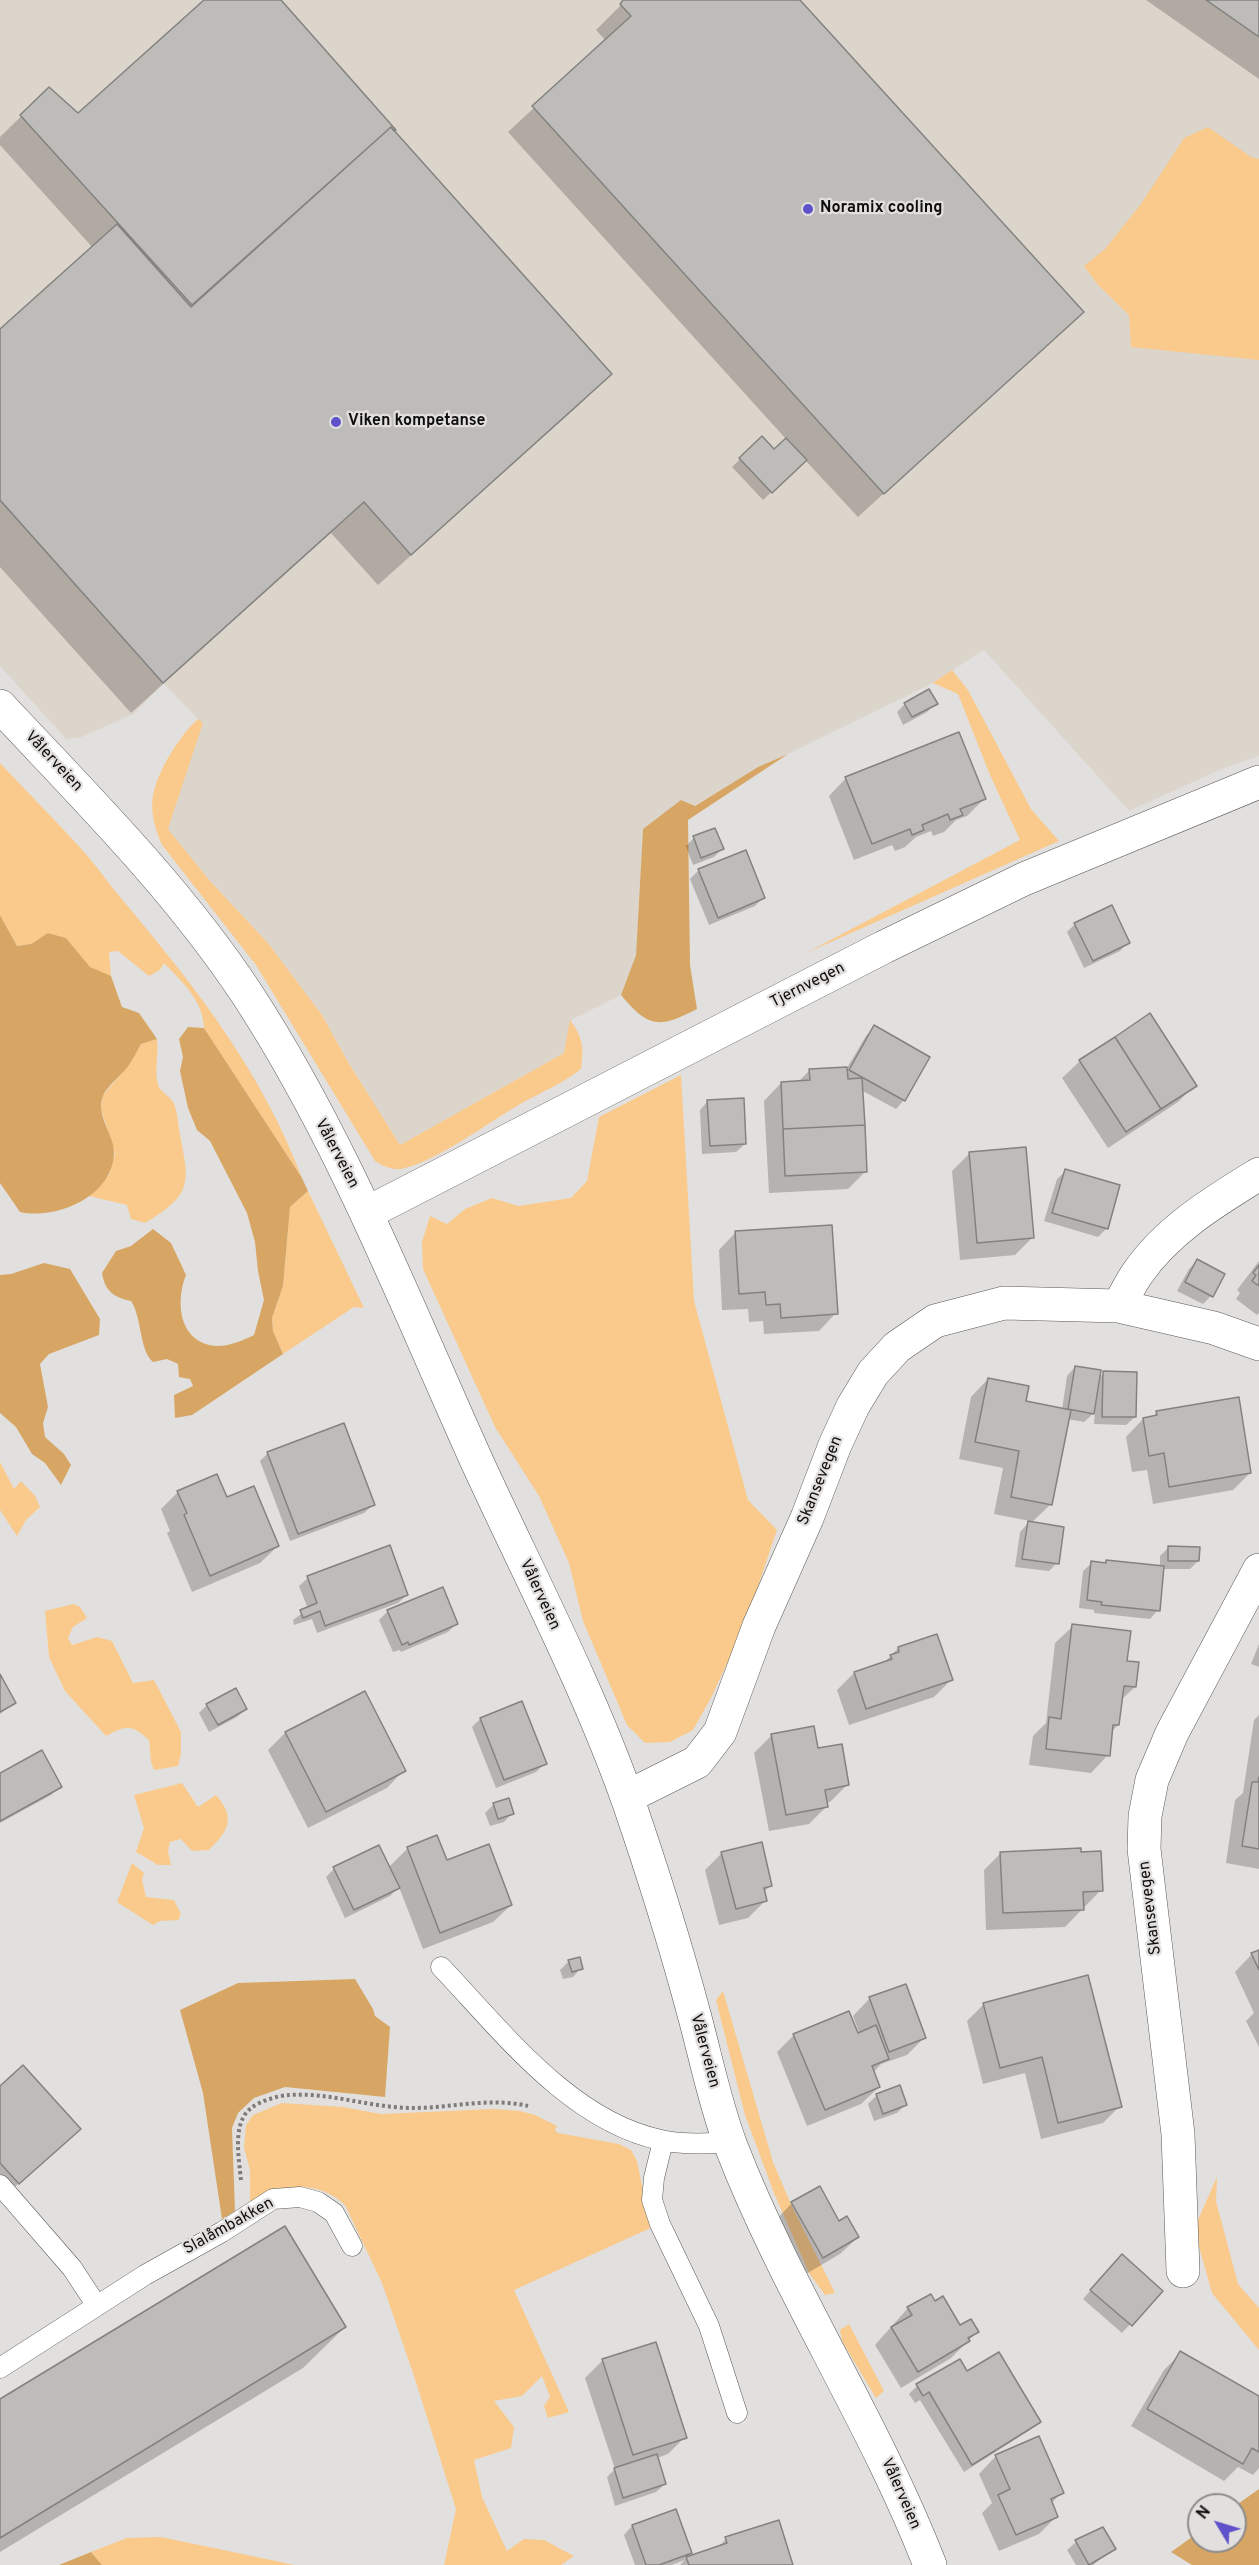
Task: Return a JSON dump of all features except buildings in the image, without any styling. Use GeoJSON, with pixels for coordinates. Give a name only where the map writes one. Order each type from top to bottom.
{"type":"FeatureCollection","features":[{"type":"Feature","properties":{"kind":"street","name":"Vålerveien"},"geometry":{"type":"LineString","coordinates":[[0,706],[144,861],[203,932],[271,1033],[367,1213],[478,1464],[583,1690],[627,1797],[679,1962],[729,2142],[814,2327],[880,2451],[930,2565]]}},
{"type":"Feature","properties":{"kind":"street","name":"Tjernvegen"},"geometry":{"type":"LineString","coordinates":[[367,1213],[703,1039],[1024,879],[1259,782]]}},
{"type":"Feature","properties":{"kind":"street"},"geometry":{"type":"LineString","coordinates":[[1118,1306],[1138,1273],[1172,1236],[1212,1203],[1259,1174]]}},
{"type":"Feature","properties":{"kind":"street","name":"Skansevegen"},"geometry":{"type":"LineString","coordinates":[[627,1797],[697,1762],[720,1732],[759,1626],[807,1518],[835,1445],[853,1406],[873,1373],[897,1347],[935,1321],[1004,1303],[1118,1306],[1214,1328],[1259,1344]]}},
{"type":"Feature","properties":{"kind":"street","name":"Skansevegen"},"geometry":{"type":"LineString","coordinates":[[1183,2271],[1178,2134],[1144,1849],[1145,1816],[1152,1780],[1172,1732],[1259,1570]]}},
{"type":"Feature","properties":{"kind":"lane"},"geometry":{"type":"LineString","coordinates":[[441,1967],[539,2069],[606,2121],[663,2141],[702,2144],[729,2142]]}},
{"type":"Feature","properties":{"kind":"lane"},"geometry":{"type":"LineString","coordinates":[[663,2141],[654,2178],[652,2200],[660,2224],[709,2326],[737,2413]]}},
{"type":"Feature","properties":{"kind":"lane"},"geometry":{"type":"LineString","coordinates":[[0,2185],[72,2268],[97,2306]]}},
{"type":"Feature","properties":{"kind":"lane","name":"Slalåmbakken"},"geometry":{"type":"LineString","coordinates":[[0,2368],[145,2275],[248,2216],[273,2199],[310,2199],[334,2213],[352,2246]]}},
{"type":"Feature","properties":{"kind":"path"},"geometry":{"type":"LineString","coordinates":[[248,2216],[242,2200],[238,2135],[249,2109],[268,2100],[290,2095],[345,2099],[393,2107],[414,2108],[492,2103],[517,2104],[535,2108]]}},
{"type":"Feature","properties":{"kind":"shaded area"},"geometry":{"type":"Polygon","coordinates":[[[0,0],[1259,0],[1259,756],[1222,769],[1129,811],[984,650],[933,683],[758,767],[694,806],[643,829],[636,955],[621,995],[571,1020],[564,1053],[400,1145],[348,1062],[322,1015],[268,943],[210,881],[168,829],[202,723],[163,683],[134,714],[79,738],[66,739],[0,666],[0,0]]]}},
{"type":"Feature","properties":{"kind":"shaded area"},"geometry":{"type":"Polygon","coordinates":[[[1208,127],[1251,157],[1259,159],[1259,360],[1131,347],[1129,315],[1098,285],[1084,266],[1105,249],[1141,204],[1184,138],[1208,127]]]}},
{"type":"Feature","properties":{"kind":"shaded area"},"geometry":{"type":"Polygon","coordinates":[[[952,670],[968,690],[1031,809],[1059,841],[806,953],[1020,840],[990,775],[958,694],[933,683],[952,670]]]}},
{"type":"Feature","properties":{"kind":"shaded area"},"geometry":{"type":"Polygon","coordinates":[[[198,719],[203,723],[168,829],[210,881],[268,943],[322,1015],[348,1062],[400,1145],[564,1053],[570,1020],[582,1043],[581,1069],[462,1140],[415,1165],[394,1169],[375,1161],[256,965],[159,839],[152,808],[156,785],[171,754],[184,734],[198,719]]]}},
{"type":"Feature","properties":{"kind":"shaded area"},"geometry":{"type":"Polygon","coordinates":[[[788,754],[688,820],[690,965],[697,1009],[664,1022],[648,1019],[639,1014],[621,995],[636,955],[643,829],[681,800],[695,806],[758,767],[788,754]]]}},
{"type":"Feature","properties":{"kind":"shaded area"},"geometry":{"type":"Polygon","coordinates":[[[0,763],[85,853],[202,1000],[268,1102],[302,1178],[204,1028],[196,1000],[164,963],[160,970],[149,976],[118,951],[109,952],[111,976],[90,968],[66,938],[48,933],[31,944],[17,946],[0,915],[0,763]]]}},
{"type":"Feature","properties":{"kind":"shaded area"},"geometry":{"type":"Polygon","coordinates":[[[0,915],[17,946],[31,944],[48,933],[66,938],[90,967],[111,976],[122,1007],[139,1013],[157,1039],[141,1044],[129,1065],[103,1096],[101,1111],[112,1140],[114,1154],[111,1169],[104,1182],[80,1202],[65,1209],[50,1212],[34,1214],[20,1212],[0,1183],[0,915]]]}},
{"type":"Feature","properties":{"kind":"shaded area"},"geometry":{"type":"Polygon","coordinates":[[[188,1027],[204,1028],[302,1178],[308,1191],[290,1207],[283,1286],[272,1318],[273,1331],[283,1354],[192,1415],[175,1418],[174,1395],[193,1386],[190,1379],[179,1377],[178,1364],[167,1359],[153,1362],[148,1357],[131,1301],[115,1295],[105,1284],[102,1273],[116,1251],[131,1246],[153,1229],[171,1243],[186,1275],[181,1295],[185,1326],[199,1341],[209,1345],[227,1345],[254,1335],[264,1300],[255,1242],[247,1213],[210,1141],[197,1130],[188,1108],[180,1071],[183,1057],[179,1039],[188,1027]]]}},
{"type":"Feature","properties":{"kind":"shaded area"},"geometry":{"type":"Polygon","coordinates":[[[157,1039],[158,1085],[175,1106],[186,1177],[184,1187],[172,1204],[145,1223],[131,1219],[127,1205],[89,1196],[109,1175],[115,1153],[101,1109],[103,1095],[130,1064],[141,1044],[157,1039]]]}},
{"type":"Feature","properties":{"kind":"shaded area"},"geometry":{"type":"Polygon","coordinates":[[[681,1075],[694,1301],[748,1500],[777,1530],[746,1622],[712,1696],[693,1730],[670,1742],[645,1743],[627,1725],[583,1621],[569,1563],[539,1496],[495,1427],[423,1269],[422,1242],[430,1216],[447,1224],[465,1209],[492,1198],[518,1206],[571,1198],[587,1181],[599,1117],[681,1075]]]}},
{"type":"Feature","properties":{"kind":"shaded area"},"geometry":{"type":"Polygon","coordinates":[[[308,1191],[364,1308],[354,1307],[283,1354],[273,1331],[272,1318],[283,1286],[290,1207],[308,1191]]]}},
{"type":"Feature","properties":{"kind":"shaded area"},"geometry":{"type":"Polygon","coordinates":[[[44,1263],[70,1269],[100,1319],[99,1335],[49,1354],[40,1364],[48,1407],[43,1423],[45,1437],[64,1454],[71,1465],[61,1485],[45,1463],[32,1454],[16,1427],[0,1413],[0,1275],[11,1274],[44,1263]]]}},
{"type":"Feature","properties":{"kind":"shaded area"},"geometry":{"type":"Polygon","coordinates":[[[0,1462],[14,1489],[21,1481],[35,1496],[40,1507],[26,1520],[17,1536],[0,1510],[0,1462]]]}},
{"type":"Feature","properties":{"kind":"shaded area"},"geometry":{"type":"Polygon","coordinates":[[[74,1604],[80,1607],[87,1618],[73,1627],[68,1638],[72,1645],[97,1637],[112,1641],[133,1683],[154,1680],[181,1732],[181,1754],[178,1766],[154,1770],[149,1740],[138,1731],[129,1728],[106,1736],[65,1691],[49,1657],[45,1611],[74,1604]]]}},
{"type":"Feature","properties":{"kind":"shaded area"},"geometry":{"type":"Polygon","coordinates":[[[182,1783],[198,1807],[216,1795],[226,1810],[228,1824],[209,1850],[192,1851],[181,1839],[170,1842],[168,1851],[171,1865],[158,1865],[136,1852],[144,1828],[134,1795],[182,1783]]]}},
{"type":"Feature","properties":{"kind":"shaded area"},"geometry":{"type":"Polygon","coordinates":[[[132,1863],[144,1873],[142,1880],[146,1897],[174,1900],[181,1914],[178,1920],[160,1921],[153,1925],[117,1902],[132,1863]]]}},
{"type":"Feature","properties":{"kind":"shaded area"},"geometry":{"type":"Polygon","coordinates":[[[355,1979],[375,2016],[390,2027],[385,2097],[285,2087],[254,2098],[238,2113],[232,2128],[235,2211],[222,2219],[203,2093],[180,2010],[238,1983],[355,1979]]]}},
{"type":"Feature","properties":{"kind":"shaded area"},"geometry":{"type":"Polygon","coordinates":[[[723,1991],[773,2162],[835,2293],[825,2295],[809,2273],[774,2193],[745,2115],[716,2000],[723,1991]]]}},
{"type":"Feature","properties":{"kind":"shaded area"},"geometry":{"type":"Polygon","coordinates":[[[282,2103],[343,2107],[381,2114],[493,2109],[520,2111],[535,2115],[557,2126],[555,2130],[558,2133],[619,2144],[631,2150],[637,2161],[645,2200],[655,2226],[514,2290],[569,2412],[548,2418],[544,2406],[550,2397],[542,2376],[522,2396],[494,2401],[514,2427],[511,2448],[474,2460],[482,2497],[507,2551],[524,2539],[544,2540],[574,2556],[561,2565],[444,2565],[456,2509],[382,2283],[345,2205],[323,2191],[299,2187],[274,2191],[250,2202],[250,2170],[244,2148],[246,2125],[253,2115],[282,2103]]]}},
{"type":"Feature","properties":{"kind":"shaded area"},"geometry":{"type":"Polygon","coordinates":[[[1217,2177],[1216,2201],[1238,2284],[1259,2308],[1259,2350],[1212,2293],[1194,2229],[1217,2177]]]}},
{"type":"Feature","properties":{"kind":"shaded area"},"geometry":{"type":"Polygon","coordinates":[[[849,2324],[884,2391],[876,2398],[842,2341],[840,2330],[849,2324]]]}},
{"type":"Feature","properties":{"kind":"shaded area"},"geometry":{"type":"Polygon","coordinates":[[[1259,2489],[1259,2565],[1192,2565],[1171,2552],[1187,2541],[1187,2553],[1247,2553],[1247,2498],[1259,2489]]]}},
{"type":"Feature","properties":{"kind":"shaded area"},"geometry":{"type":"Polygon","coordinates":[[[161,2537],[295,2565],[102,2565],[91,2552],[127,2538],[161,2537]]]}},
{"type":"Feature","properties":{"kind":"shaded area"},"geometry":{"type":"Polygon","coordinates":[[[91,2552],[102,2565],[59,2565],[91,2552]]]}},
{"type":"Feature","properties":{"kind":"place","name":"Noramix cooling"},"geometry":{"type":"Point","coordinates":[808,209]}},
{"type":"Feature","properties":{"kind":"place","name":"Viken kompetanse"},"geometry":{"type":"Point","coordinates":[336,422]}}]}
